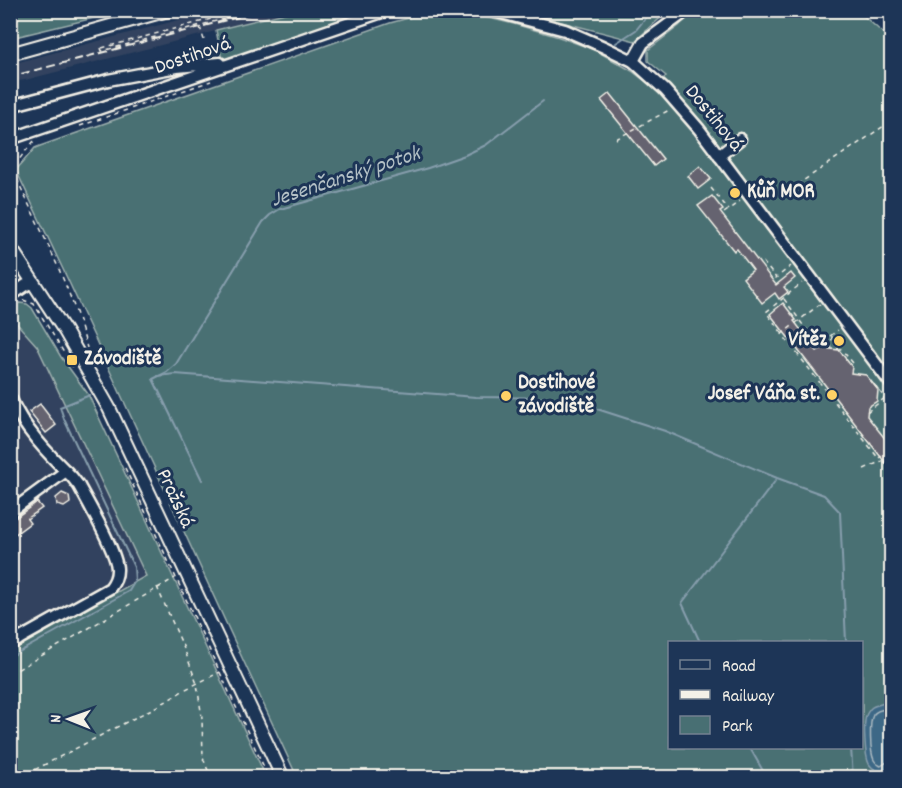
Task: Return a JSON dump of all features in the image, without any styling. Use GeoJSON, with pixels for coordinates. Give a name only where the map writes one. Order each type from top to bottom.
{"type":"FeatureCollection","features":[{"type":"Feature","properties":{"kind":"main road"},"geometry":{"type":"LineString","coordinates":[[10,54],[168,10]]}},
{"type":"Feature","properties":{"kind":"main road"},"geometry":{"type":"LineString","coordinates":[[10,46],[86,32]]}},
{"type":"Feature","properties":{"kind":"main road","name":"Pražská"},"geometry":{"type":"LineString","coordinates":[[14,244],[32,280],[110,408],[283,777]]}},
{"type":"Feature","properties":{"kind":"street","name":"Dostihová"},"geometry":{"type":"LineString","coordinates":[[10,139],[388,10]]}},
{"type":"Feature","properties":{"kind":"street","name":"Dostihová"},"geometry":{"type":"LineString","coordinates":[[490,10],[565,30],[604,47],[633,61],[665,90],[719,156],[891,385]]}},
{"type":"Feature","properties":{"kind":"street"},"geometry":{"type":"LineString","coordinates":[[633,61],[643,43],[681,15],[684,10]]}},
{"type":"Feature","properties":{"kind":"street"},"geometry":{"type":"LineString","coordinates":[[10,106],[108,80],[177,67],[220,63]]}},
{"type":"Feature","properties":{"kind":"street"},"geometry":{"type":"LineString","coordinates":[[719,156],[740,140]]}},
{"type":"Feature","properties":{"kind":"street"},"geometry":{"type":"LineString","coordinates":[[12,288],[32,280]]}},
{"type":"Feature","properties":{"kind":"street"},"geometry":{"type":"LineString","coordinates":[[10,397],[20,418],[79,486],[113,555],[117,569],[110,588],[14,642],[10,629]]}},
{"type":"Feature","properties":{"kind":"street"},"geometry":{"type":"LineString","coordinates":[[10,512],[66,471]]}},
{"type":"Feature","properties":{"kind":"path"},"geometry":{"type":"LineString","coordinates":[[245,10],[101,48],[102,51],[258,10]]}},
{"type":"Feature","properties":{"kind":"path"},"geometry":{"type":"LineString","coordinates":[[200,26],[204,40]]}},
{"type":"Feature","properties":{"kind":"path"},"geometry":{"type":"LineString","coordinates":[[79,126],[213,80]]}},
{"type":"Feature","properties":{"kind":"path"},"geometry":{"type":"LineString","coordinates":[[616,139],[678,104]]}},
{"type":"Feature","properties":{"kind":"path"},"geometry":{"type":"LineString","coordinates":[[782,195],[884,126]]}},
{"type":"Feature","properties":{"kind":"path"},"geometry":{"type":"LineString","coordinates":[[26,144],[34,141],[16,164],[14,173],[63,277],[80,322],[87,349]]}},
{"type":"Feature","properties":{"kind":"path"},"geometry":{"type":"LineString","coordinates":[[711,188],[729,210]]}},
{"type":"Feature","properties":{"kind":"path"},"geometry":{"type":"LineString","coordinates":[[724,213],[745,198]]}},
{"type":"Feature","properties":{"kind":"path"},"geometry":{"type":"LineString","coordinates":[[10,218],[17,236],[14,244]]}},
{"type":"Feature","properties":{"kind":"path"},"geometry":{"type":"LineString","coordinates":[[763,262],[776,278],[794,263]]}},
{"type":"Feature","properties":{"kind":"path"},"geometry":{"type":"LineString","coordinates":[[10,266],[13,274],[12,288],[22,300],[33,303],[76,371]]}},
{"type":"Feature","properties":{"kind":"path"},"geometry":{"type":"LineString","coordinates":[[806,280],[766,312],[881,462]]}},
{"type":"Feature","properties":{"kind":"path"},"geometry":{"type":"LineString","coordinates":[[783,299],[818,345],[842,327]]}},
{"type":"Feature","properties":{"kind":"path"},"geometry":{"type":"LineString","coordinates":[[783,334],[823,302]]}},
{"type":"Feature","properties":{"kind":"path"},"geometry":{"type":"LineString","coordinates":[[832,335],[831,348],[841,349],[853,363],[857,363]]}},
{"type":"Feature","properties":{"kind":"path"},"geometry":{"type":"LineString","coordinates":[[867,412],[885,398],[873,382]]}},
{"type":"Feature","properties":{"kind":"path"},"geometry":{"type":"LineString","coordinates":[[879,459],[891,447]]}},
{"type":"Feature","properties":{"kind":"path"},"geometry":{"type":"LineString","coordinates":[[864,469],[881,462],[891,454]]}},
{"type":"Feature","properties":{"kind":"path"},"geometry":{"type":"LineString","coordinates":[[125,466],[269,777]]}},
{"type":"Feature","properties":{"kind":"path"},"geometry":{"type":"LineString","coordinates":[[10,674],[176,577]]}},
{"type":"Feature","properties":{"kind":"path"},"geometry":{"type":"LineString","coordinates":[[157,587],[197,684],[202,718],[203,758],[211,777]]}},
{"type":"Feature","properties":{"kind":"path"},"geometry":{"type":"LineString","coordinates":[[19,777],[220,672]]}},
{"type":"Feature","properties":{"kind":"shaded area"},"geometry":{"type":"Polygon","coordinates":[[[213,11],[293,11],[11,82],[11,64],[213,11]]]}},
{"type":"Feature","properties":{"kind":"shaded area"},"geometry":{"type":"Polygon","coordinates":[[[10,317],[37,346],[146,576],[11,651],[10,317]]]}},
{"type":"Feature","properties":{"kind":"green space"},"geometry":{"type":"Polygon","coordinates":[[[11,10],[123,10],[123,11],[11,38],[11,10]]]}},
{"type":"Feature","properties":{"kind":"green space"},"geometry":{"type":"Polygon","coordinates":[[[293,11],[370,11],[222,60],[216,30],[293,11]]]}},
{"type":"Feature","properties":{"kind":"green space"},"geometry":{"type":"Polygon","coordinates":[[[519,11],[668,11],[635,41],[519,11]]]}},
{"type":"Feature","properties":{"kind":"green space","name":"Dostihové závodiště"},"geometry":{"type":"Polygon","coordinates":[[[693,11],[858,11],[892,41],[891,777],[297,777],[16,170],[35,148],[40,146],[412,17],[451,13],[480,16],[559,37],[595,50],[632,71],[654,88],[666,76],[648,61],[648,50],[679,26],[693,11]]]}},
{"type":"Feature","properties":{"kind":"green space"},"geometry":{"type":"Polygon","coordinates":[[[20,303],[32,308],[61,357],[88,394],[266,777],[11,777],[11,651],[146,576],[37,346],[11,317],[11,304],[20,303]]]}},
{"type":"Feature","properties":{"kind":"water"},"geometry":{"type":"Polygon","coordinates":[[[884,703],[891,704],[892,764],[886,772],[881,772],[869,764],[866,754],[865,720],[872,707],[884,703]]]}},
{"type":"Feature","properties":{"kind":"building"},"geometry":{"type":"Polygon","coordinates":[[[610,93],[663,159],[654,166],[601,100],[610,93]]]}},
{"type":"Feature","properties":{"kind":"building"},"geometry":{"type":"Polygon","coordinates":[[[700,166],[711,179],[698,189],[688,176],[700,166]]]}},
{"type":"Feature","properties":{"kind":"building"},"geometry":{"type":"Polygon","coordinates":[[[712,196],[723,210],[720,212],[776,285],[791,273],[795,278],[784,287],[788,292],[779,299],[775,293],[762,303],[743,278],[753,270],[737,249],[734,251],[698,206],[712,196]]]}},
{"type":"Feature","properties":{"kind":"building"},"geometry":{"type":"Polygon","coordinates":[[[783,303],[817,351],[822,348],[839,350],[852,367],[851,373],[866,375],[878,390],[877,401],[868,407],[867,416],[891,446],[891,470],[770,314],[783,303]]]}},
{"type":"Feature","properties":{"kind":"building"},"geometry":{"type":"Polygon","coordinates":[[[40,404],[56,425],[46,433],[29,412],[40,404]]]}},
{"type":"Feature","properties":{"kind":"building"},"geometry":{"type":"Polygon","coordinates":[[[62,493],[69,496],[70,503],[64,507],[57,505],[56,498],[62,493]]]}},
{"type":"Feature","properties":{"kind":"building"},"geometry":{"type":"Polygon","coordinates":[[[37,502],[42,508],[27,519],[30,523],[10,538],[10,522],[37,502]]]}},
{"type":"Feature","properties":{"kind":"waterway","name":"Jesenčanský potok"},"geometry":{"type":"LineString","coordinates":[[616,43],[636,30],[652,10]]}},
{"type":"Feature","properties":{"kind":"waterway","name":"Jesenčanský potok"},"geometry":{"type":"LineString","coordinates":[[202,480],[153,379],[176,364],[263,222],[280,209],[428,168],[465,155],[486,145],[543,101]]}},
{"type":"Feature","properties":{"kind":"waterway"},"geometry":{"type":"LineString","coordinates":[[158,376],[175,374],[476,397],[563,398],[665,431],[824,495],[840,512],[846,641]]}},
{"type":"Feature","properties":{"kind":"waterway","name":"Jesenčanský potok"},"geometry":{"type":"LineString","coordinates":[[10,657],[129,591],[135,581],[134,567],[60,407],[90,395]]}},
{"type":"Feature","properties":{"kind":"waterway"},"geometry":{"type":"LineString","coordinates":[[700,641],[682,603],[776,480]]}},
{"type":"Feature","properties":{"kind":"waterway"},"geometry":{"type":"LineString","coordinates":[[751,749],[767,778]]}},
{"type":"Feature","properties":{"kind":"waterway"},"geometry":{"type":"LineString","coordinates":[[851,749],[853,778]]}},
{"type":"Feature","properties":{"kind":"railway"},"geometry":{"type":"LineString","coordinates":[[21,74],[265,10]]}},
{"type":"Feature","properties":{"kind":"railway"},"geometry":{"type":"LineString","coordinates":[[882,10],[892,19]]}},
{"type":"Feature","properties":{"kind":"place","name":"Kůň MOR"},"geometry":{"type":"Point","coordinates":[735,193]}},
{"type":"Feature","properties":{"kind":"place","name":"Vítěz"},"geometry":{"type":"Point","coordinates":[839,341]}},
{"type":"Feature","properties":{"kind":"place","name":"Závodiště"},"geometry":{"type":"Point","coordinates":[72,360]}},
{"type":"Feature","properties":{"kind":"place","name":"Josef Váňa st."},"geometry":{"type":"Point","coordinates":[832,395]}},
{"type":"Feature","properties":{"kind":"place","name":"Dostihové závodiště"},"geometry":{"type":"Point","coordinates":[506,396]}}]}
